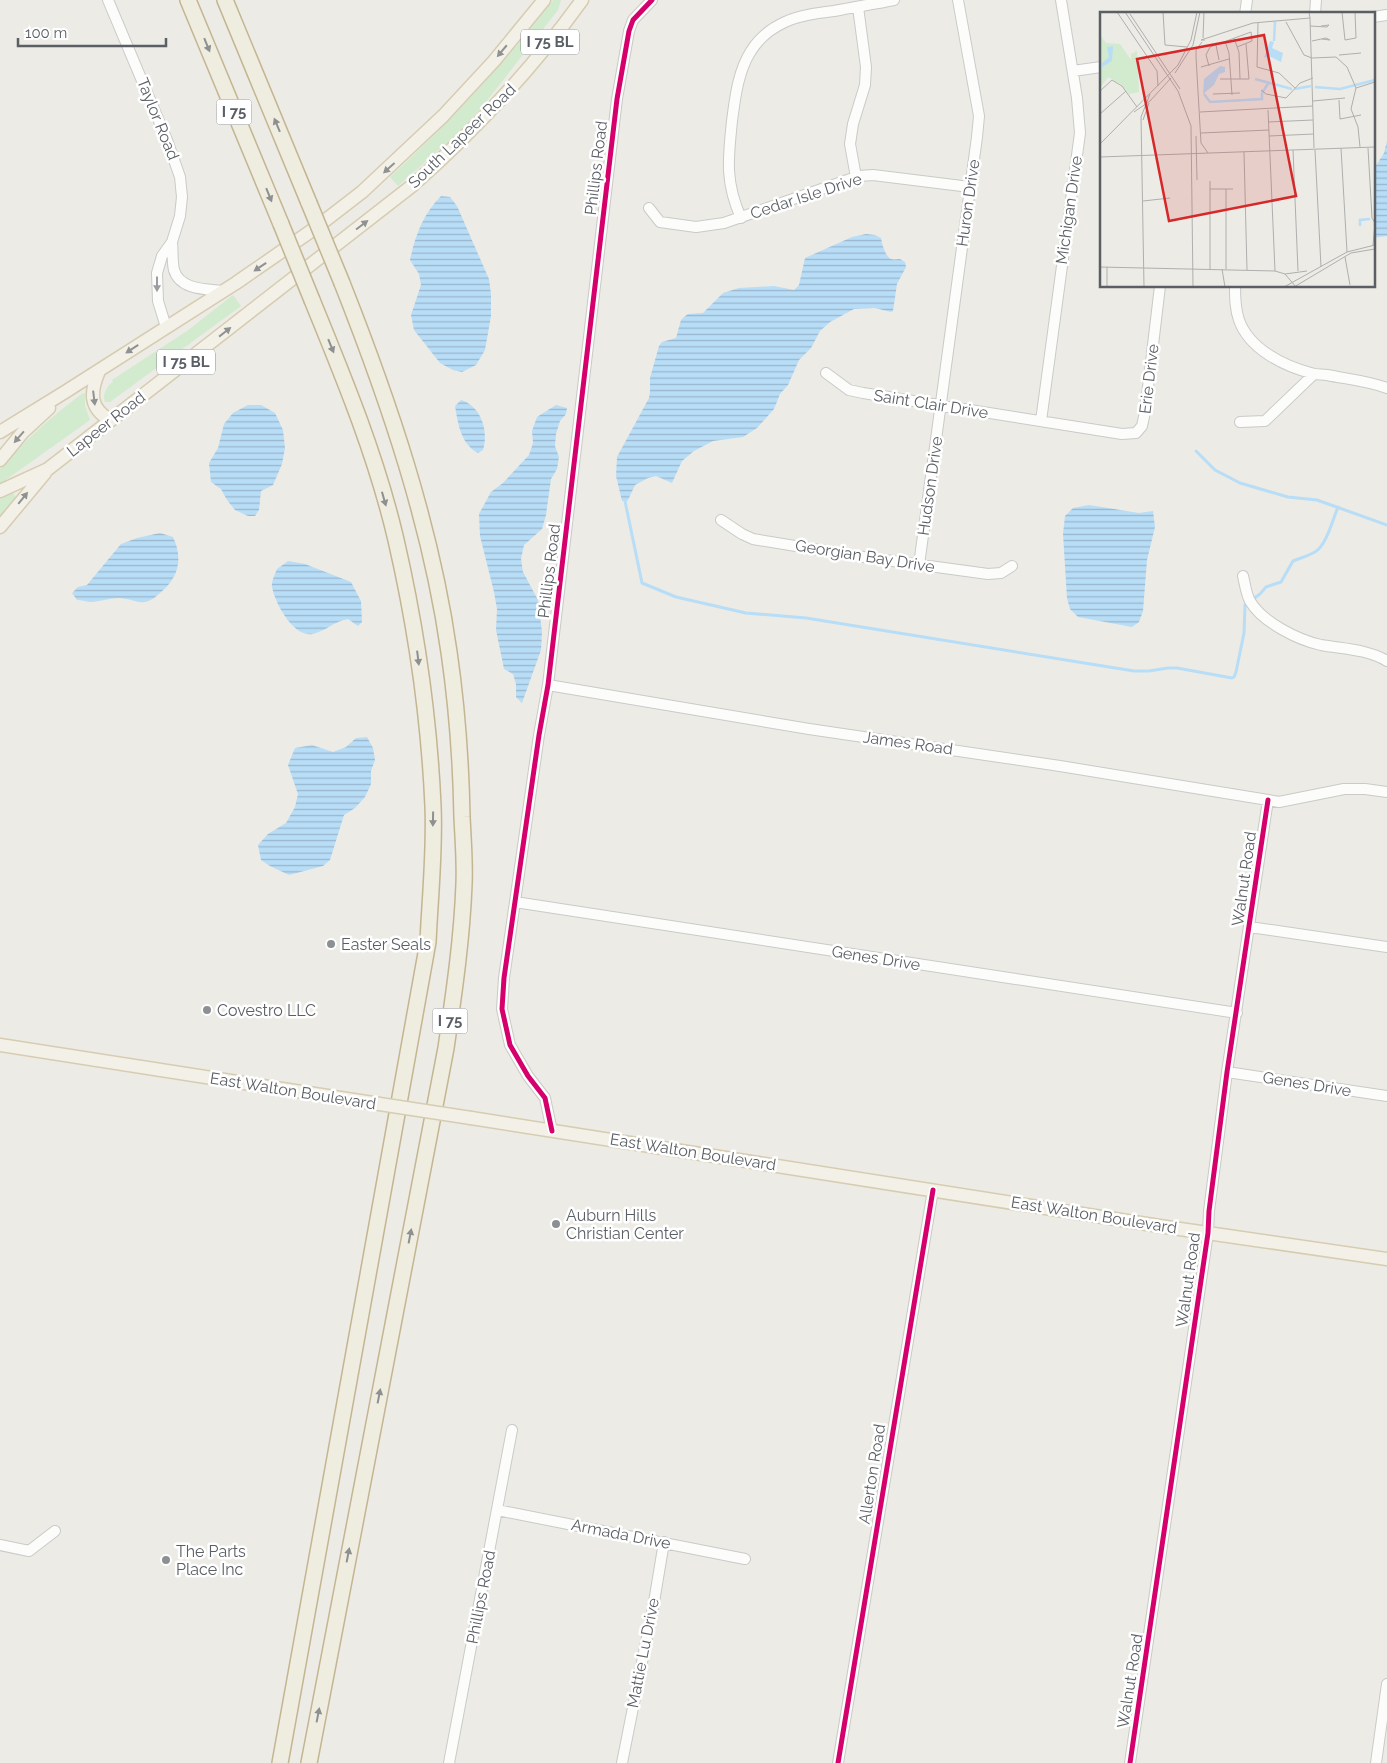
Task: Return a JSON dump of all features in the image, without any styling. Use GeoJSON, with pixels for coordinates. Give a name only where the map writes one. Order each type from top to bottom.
{"type":"FeatureCollection","features":[{"type":"Feature","properties":{"kind":"highway","name":"I 75"},"geometry":{"type":"LineString","coordinates":[[188,0],[312,300],[357,415],[382,490],[396,539],[417,648],[426,717],[433,807],[428,942],[280,1763]]}},
{"type":"Feature","properties":{"kind":"highway","name":"I 75"},"geometry":{"type":"LineString","coordinates":[[225,0],[370,354],[400,445],[420,512],[449,651],[457,713],[461,785],[464,883],[457,973],[446,1048],[309,1763]]}},
{"type":"Feature","properties":{"kind":"main road","name":"South Lapeer Road"},"geometry":{"type":"LineString","coordinates":[[223,291],[362,192],[436,122],[494,61],[544,0]]}},
{"type":"Feature","properties":{"kind":"main road","name":"South Lapeer Road"},"geometry":{"type":"LineString","coordinates":[[324,254],[394,201],[467,135],[516,84],[579,2]]}},
{"type":"Feature","properties":{"kind":"main road","name":"Lapeer Road"},"geometry":{"type":"LineString","coordinates":[[0,491],[48,469],[324,254]]}},
{"type":"Feature","properties":{"kind":"main road","name":"I 75 BL"},"geometry":{"type":"LineString","coordinates":[[0,432],[223,291]]}},
{"type":"Feature","properties":{"kind":"main road"},"geometry":{"type":"LineString","coordinates":[[99,370],[93,389],[94,406],[104,417],[110,420]]}},
{"type":"Feature","properties":{"kind":"main road"},"geometry":{"type":"LineString","coordinates":[[0,460],[23,432],[65,392]]}},
{"type":"Feature","properties":{"kind":"main road"},"geometry":{"type":"LineString","coordinates":[[0,527],[48,469]]}},
{"type":"Feature","properties":{"kind":"main road","name":"East Walton Boulevard"},"geometry":{"type":"LineString","coordinates":[[0,1045],[1208,1233],[1387,1259]]}},
{"type":"Feature","properties":{"kind":"street","name":"Taylor Road"},"geometry":{"type":"LineString","coordinates":[[108,0],[168,140],[179,172],[182,203],[172,242],[174,270],[182,282],[197,288],[223,291]]}},
{"type":"Feature","properties":{"kind":"street"},"geometry":{"type":"LineString","coordinates":[[741,218],[730,190],[728,176],[729,152],[736,91],[744,63],[751,50],[769,31],[786,21],[817,13],[894,0]]}},
{"type":"Feature","properties":{"kind":"street","name":"Huron Drive"},"geometry":{"type":"LineString","coordinates":[[940,406],[979,116],[958,0]]}},
{"type":"Feature","properties":{"kind":"street","name":"Michigan Drive"},"geometry":{"type":"LineString","coordinates":[[1041,421],[1080,133],[1073,71],[1061,0]]}},
{"type":"Feature","properties":{"kind":"street","name":"Phillips Road"},"geometry":{"type":"LineString","coordinates":[[552,1130],[545,1098],[528,1076],[510,1045],[502,1009],[504,978],[548,685],[617,99],[629,31],[633,20],[648,3]]}},
{"type":"Feature","properties":{"kind":"street"},"geometry":{"type":"LineString","coordinates":[[856,178],[850,144],[853,124],[865,85],[866,67],[858,6]]}},
{"type":"Feature","properties":{"kind":"street"},"geometry":{"type":"LineString","coordinates":[[1374,17],[1387,15]]}},
{"type":"Feature","properties":{"kind":"street"},"geometry":{"type":"LineString","coordinates":[[1073,71],[1100,67]]}},
{"type":"Feature","properties":{"kind":"street","name":"Cedar Isle Drive"},"geometry":{"type":"LineString","coordinates":[[649,208],[660,222],[696,227],[712,226],[741,218],[856,178],[872,175],[970,187]]}},
{"type":"Feature","properties":{"kind":"street","name":"Taylor Road"},"geometry":{"type":"LineString","coordinates":[[166,327],[160,312],[157,281],[162,256],[172,242]]}},
{"type":"Feature","properties":{"kind":"street","name":"Erie Drive"},"geometry":{"type":"LineString","coordinates":[[1041,421],[1122,434],[1136,433],[1142,426],[1160,288]]}},
{"type":"Feature","properties":{"kind":"street"},"geometry":{"type":"LineString","coordinates":[[1235,288],[1235,306],[1240,322],[1249,338],[1282,363],[1314,374],[1357,380],[1387,388]]}},
{"type":"Feature","properties":{"kind":"street","name":"Saint Clair Drive"},"geometry":{"type":"LineString","coordinates":[[826,373],[850,390],[1041,421]]}},
{"type":"Feature","properties":{"kind":"street"},"geometry":{"type":"LineString","coordinates":[[1240,422],[1265,421],[1314,374]]}},
{"type":"Feature","properties":{"kind":"street","name":"Hudson Drive"},"geometry":{"type":"LineString","coordinates":[[919,565],[940,406]]}},
{"type":"Feature","properties":{"kind":"street","name":"Georgian Bay Drive"},"geometry":{"type":"LineString","coordinates":[[721,520],[753,539],[988,574],[1001,573],[1012,566]]}},
{"type":"Feature","properties":{"kind":"street"},"geometry":{"type":"LineString","coordinates":[[1243,576],[1250,600],[1258,612],[1286,632],[1319,644],[1372,653],[1387,661]]}},
{"type":"Feature","properties":{"kind":"street","name":"James Road"},"geometry":{"type":"LineString","coordinates":[[548,685],[809,729],[1060,766],[1268,800]]}},
{"type":"Feature","properties":{"kind":"street"},"geometry":{"type":"LineString","coordinates":[[1268,800],[1279,802],[1344,789],[1387,792]]}},
{"type":"Feature","properties":{"kind":"street","name":"Walnut Road"},"geometry":{"type":"LineString","coordinates":[[1130,1763],[1208,1233],[1208,1211],[1227,1072],[1268,800]]}},
{"type":"Feature","properties":{"kind":"street","name":"Genes Drive"},"geometry":{"type":"LineString","coordinates":[[515,902],[1236,1013]]}},
{"type":"Feature","properties":{"kind":"street"},"geometry":{"type":"LineString","coordinates":[[1250,927],[1387,947]]}},
{"type":"Feature","properties":{"kind":"street","name":"Genes Drive"},"geometry":{"type":"LineString","coordinates":[[1227,1072],[1387,1096]]}},
{"type":"Feature","properties":{"kind":"street","name":"Allerton Road"},"geometry":{"type":"LineString","coordinates":[[838,1763],[933,1190]]}},
{"type":"Feature","properties":{"kind":"street","name":"Phillips Road"},"geometry":{"type":"LineString","coordinates":[[449,1763],[512,1430]]}},
{"type":"Feature","properties":{"kind":"street","name":"Armada Drive"},"geometry":{"type":"LineString","coordinates":[[497,1510],[745,1559]]}},
{"type":"Feature","properties":{"kind":"street"},"geometry":{"type":"LineString","coordinates":[[0,1545],[29,1551],[55,1531]]}},
{"type":"Feature","properties":{"kind":"street","name":"Mattie Lu Drive"},"geometry":{"type":"LineString","coordinates":[[622,1763],[664,1542]]}},
{"type":"Feature","properties":{"kind":"street"},"geometry":{"type":"LineString","coordinates":[[1376,1763],[1387,1684]]}},
{"type":"Feature","properties":{"kind":"green space"},"geometry":{"type":"Polygon","coordinates":[[[553,0],[561,0],[558,10],[482,107],[458,133],[398,186],[390,177],[476,92],[553,0]]]}},
{"type":"Feature","properties":{"kind":"green space"},"geometry":{"type":"Polygon","coordinates":[[[233,295],[241,306],[110,402],[105,402],[105,393],[113,382],[112,380],[187,331],[233,295]]]}},
{"type":"Feature","properties":{"kind":"green space"},"geometry":{"type":"Polygon","coordinates":[[[83,393],[85,394],[85,406],[90,420],[0,484],[0,469],[9,458],[60,410],[83,393]]]}},
{"type":"Feature","properties":{"kind":"green space"},"geometry":{"type":"Polygon","coordinates":[[[12,492],[16,497],[0,516],[0,499],[12,492]]]}},
{"type":"Feature","properties":{"kind":"water"},"geometry":{"type":"Polygon","coordinates":[[[1387,141],[1387,236],[1374,238],[1374,168],[1384,153],[1387,141]]]}},
{"type":"Feature","properties":{"kind":"water"},"geometry":{"type":"Polygon","coordinates":[[[441,196],[450,197],[457,206],[489,279],[491,294],[491,316],[485,350],[476,365],[462,372],[453,370],[440,363],[414,330],[411,315],[421,285],[419,274],[410,260],[412,251],[417,234],[429,210],[441,196]]]}},
{"type":"Feature","properties":{"kind":"water"},"geometry":{"type":"Polygon","coordinates":[[[866,234],[881,238],[885,253],[891,259],[900,259],[905,262],[906,267],[897,284],[893,311],[875,308],[854,309],[830,322],[820,331],[811,348],[799,360],[788,385],[780,394],[774,409],[757,428],[743,437],[713,441],[694,451],[682,461],[672,483],[656,476],[648,478],[635,485],[628,500],[622,501],[616,476],[617,457],[649,398],[650,378],[659,346],[662,342],[676,338],[681,320],[688,314],[703,313],[723,293],[739,288],[774,286],[794,290],[799,285],[805,258],[852,237],[866,234]]]}},
{"type":"Feature","properties":{"kind":"water"},"geometry":{"type":"Polygon","coordinates":[[[461,400],[474,408],[482,420],[485,443],[483,450],[478,453],[472,449],[461,433],[455,406],[461,400]]]}},
{"type":"Feature","properties":{"kind":"water"},"geometry":{"type":"Polygon","coordinates":[[[248,405],[261,405],[275,413],[283,430],[285,448],[282,464],[273,485],[261,491],[259,510],[255,516],[248,516],[235,510],[221,489],[211,482],[209,463],[218,448],[224,424],[233,413],[248,405]]]}},
{"type":"Feature","properties":{"kind":"water"},"geometry":{"type":"Polygon","coordinates":[[[556,405],[567,408],[556,434],[555,446],[559,457],[557,469],[551,479],[542,529],[524,545],[521,559],[523,572],[538,600],[542,632],[541,650],[522,703],[516,697],[516,684],[513,674],[504,669],[496,630],[497,609],[480,536],[479,514],[491,492],[503,483],[529,455],[533,443],[532,431],[537,417],[556,405]]]}},
{"type":"Feature","properties":{"kind":"water"},"geometry":{"type":"Polygon","coordinates":[[[1089,505],[1139,513],[1153,511],[1155,527],[1147,560],[1143,611],[1139,622],[1132,627],[1078,617],[1070,609],[1067,598],[1063,534],[1065,516],[1073,508],[1089,505]]]}},
{"type":"Feature","properties":{"kind":"water"},"geometry":{"type":"Polygon","coordinates":[[[160,533],[173,537],[178,552],[178,567],[172,580],[156,597],[145,602],[119,598],[92,602],[77,600],[72,593],[78,587],[87,585],[121,544],[160,533]]]}},
{"type":"Feature","properties":{"kind":"water"},"geometry":{"type":"Polygon","coordinates":[[[288,561],[305,564],[351,582],[361,601],[362,622],[358,626],[348,619],[343,620],[312,634],[298,630],[281,610],[272,587],[277,569],[288,561]]]}},
{"type":"Feature","properties":{"kind":"water"},"geometry":{"type":"Polygon","coordinates":[[[367,737],[373,748],[375,760],[371,771],[371,784],[365,797],[355,808],[344,815],[330,860],[323,866],[289,875],[261,860],[258,845],[268,834],[286,823],[295,807],[298,794],[288,765],[295,748],[312,745],[333,752],[346,747],[356,738],[367,737]]]}},
{"type":"Feature","properties":{"kind":"waterway"},"geometry":{"type":"LineString","coordinates":[[1196,451],[1215,470],[1240,483],[1288,497],[1317,500],[1387,525]]}},
{"type":"Feature","properties":{"kind":"waterway"},"geometry":{"type":"LineString","coordinates":[[625,501],[642,583],[676,597],[746,613],[806,618],[1134,671],[1177,668],[1232,678],[1236,672],[1244,633],[1245,605],[1266,587],[1281,582],[1293,561],[1319,549],[1326,538],[1338,507]]}},
{"type":"Feature","properties":{"kind":"cycle path"},"geometry":{"type":"LineString","coordinates":[[552,1131],[545,1098],[528,1076],[510,1045],[502,1009],[504,978],[548,685],[617,99],[629,31],[633,20],[652,0]]}},
{"type":"Feature","properties":{"kind":"cycle path"},"geometry":{"type":"LineString","coordinates":[[1130,1763],[1208,1233],[1209,1211],[1227,1072],[1268,800]]}},
{"type":"Feature","properties":{"kind":"cycle path"},"geometry":{"type":"LineString","coordinates":[[838,1763],[933,1190]]}},
{"type":"Feature","properties":{"kind":"place","name":"Easter Seals"},"geometry":{"type":"Point","coordinates":[331,944]}},
{"type":"Feature","properties":{"kind":"place","name":"Covestro LLC"},"geometry":{"type":"Point","coordinates":[207,1010]}},
{"type":"Feature","properties":{"kind":"place","name":"Auburn Hills Christian Center"},"geometry":{"type":"Point","coordinates":[556,1224]}},
{"type":"Feature","properties":{"kind":"place","name":"The Parts Place Inc"},"geometry":{"type":"Point","coordinates":[166,1560]}}]}
